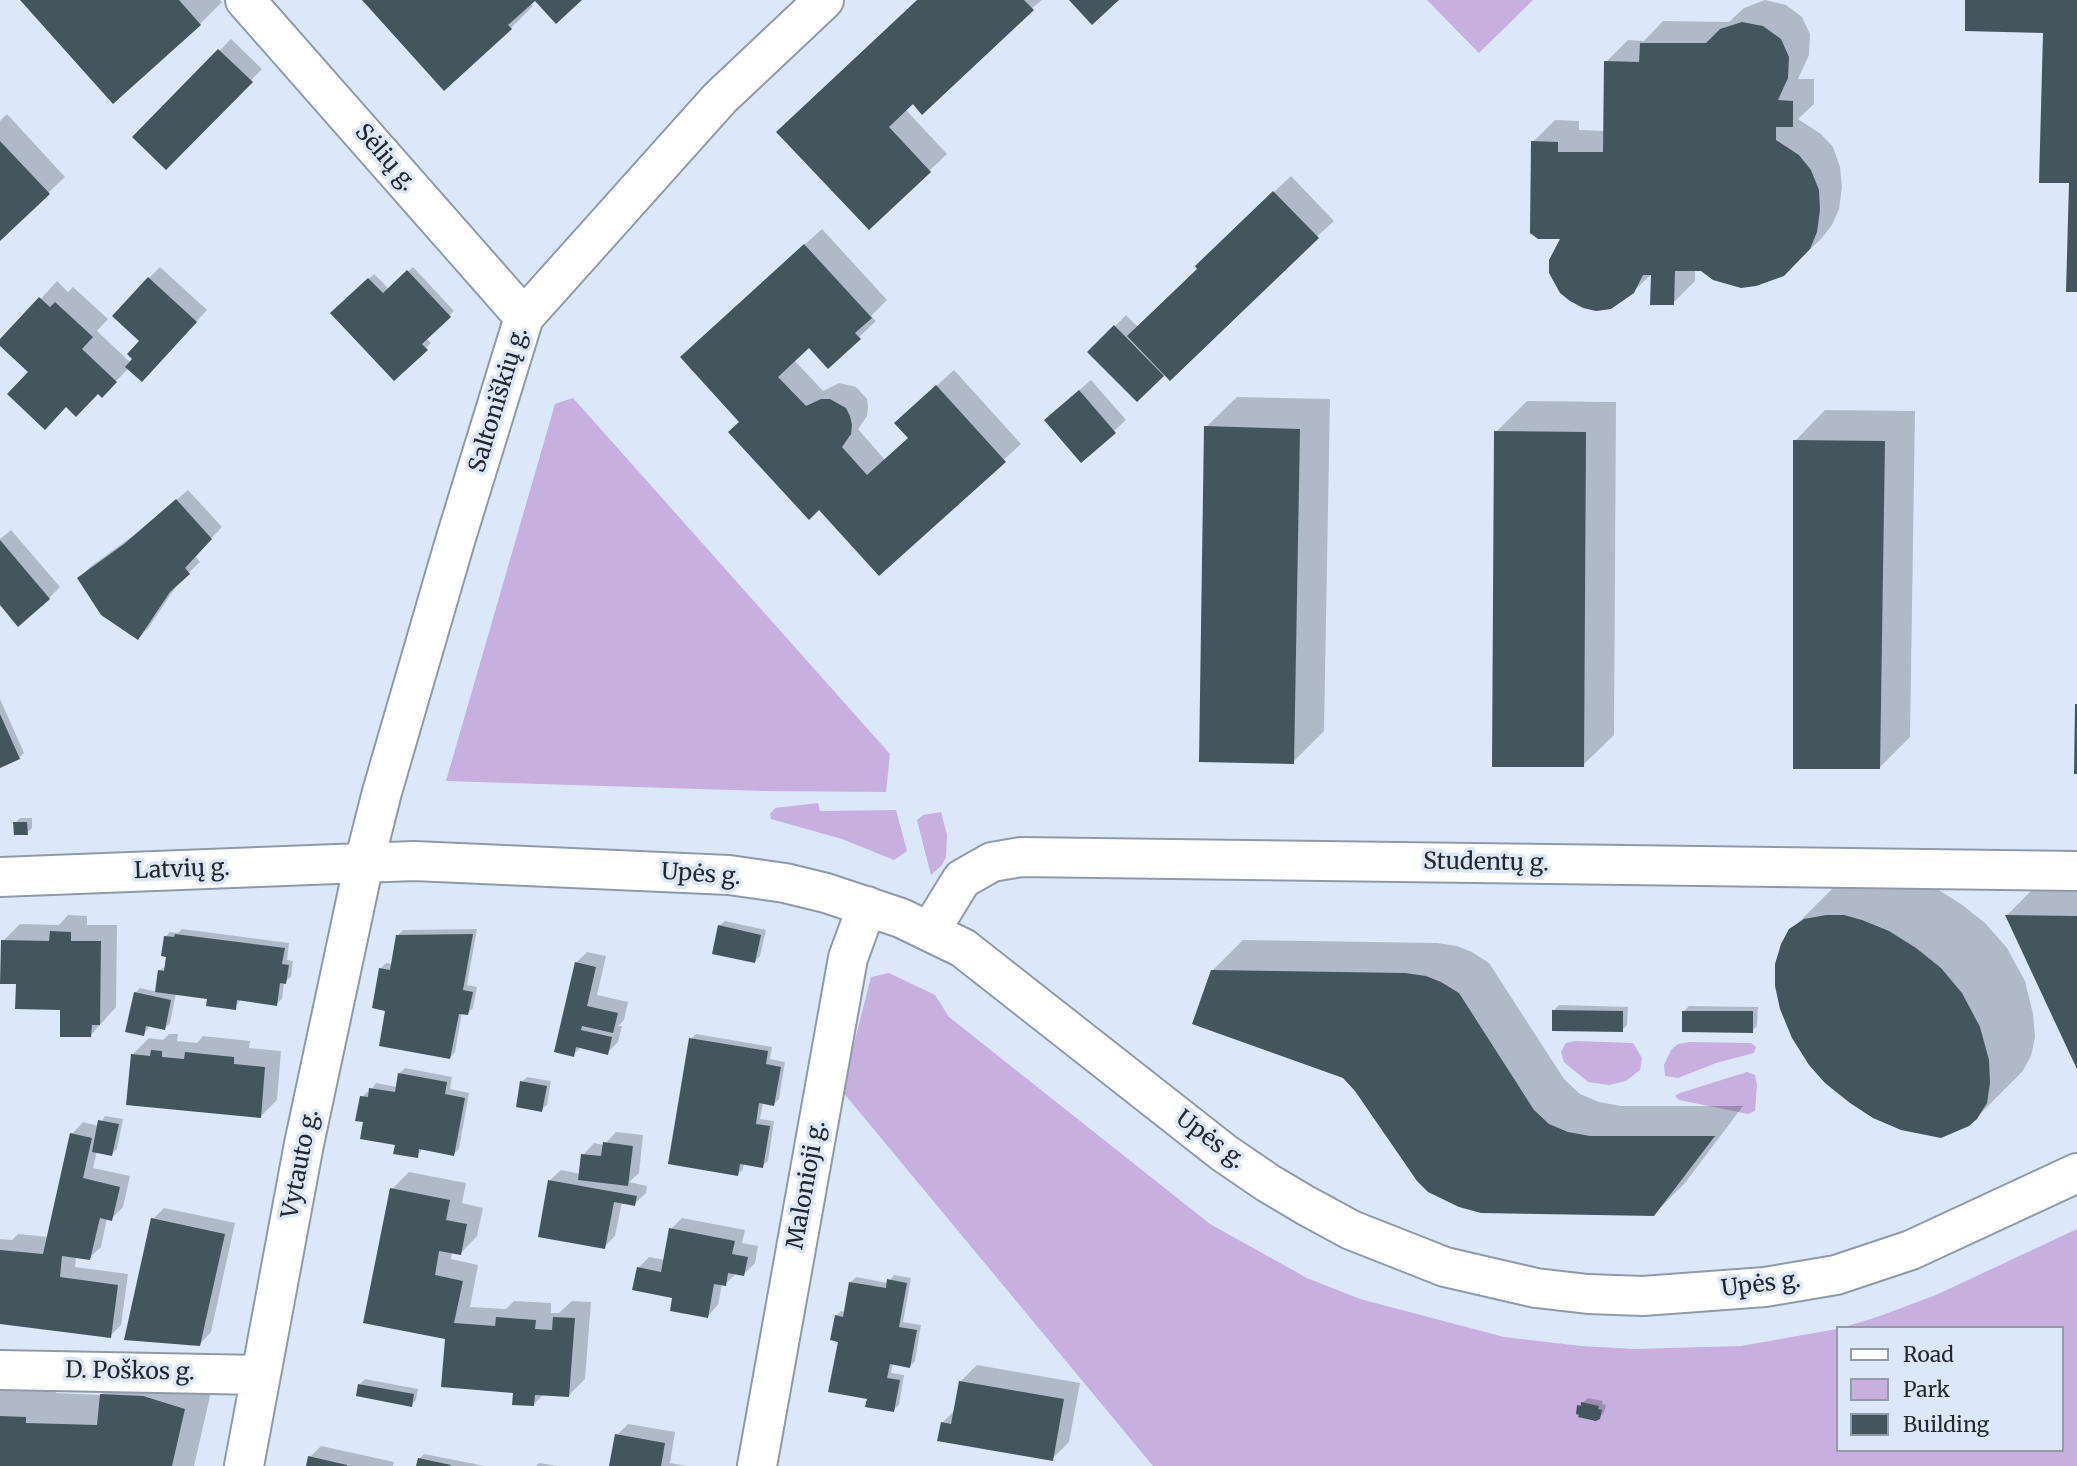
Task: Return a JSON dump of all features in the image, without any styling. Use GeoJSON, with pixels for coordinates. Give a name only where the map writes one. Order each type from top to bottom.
{"type":"FeatureCollection","features":[{"type":"Feature","properties":{"kind":"street","name":"Sėlių g."},"geometry":{"type":"LineString","coordinates":[[245,0],[524,317]]}},
{"type":"Feature","properties":{"kind":"street","name":"Saltoniškių g."},"geometry":{"type":"LineString","coordinates":[[364,863],[455,541],[524,317],[701,118],[824,0]]}},
{"type":"Feature","properties":{"kind":"street","name":"Studentų g."},"geometry":{"type":"LineString","coordinates":[[930,931],[962,879],[992,862],[1021,857],[2077,871]]}},
{"type":"Feature","properties":{"kind":"street","name":"Upės g."},"geometry":{"type":"LineString","coordinates":[[364,863],[414,861],[729,875],[826,892],[867,906],[930,931],[963,948],[1224,1153],[1268,1183],[1351,1230],[1445,1267],[1549,1289],[1643,1296],[1765,1287],[1836,1275],[1911,1250],[2077,1173]]}},
{"type":"Feature","properties":{"kind":"street","name":"Latvių g."},"geometry":{"type":"LineString","coordinates":[[0,877],[364,863]]}},
{"type":"Feature","properties":{"kind":"street","name":"Vytauto g."},"geometry":{"type":"LineString","coordinates":[[244,1466],[304,1144],[364,863]]}},
{"type":"Feature","properties":{"kind":"street","name":"Malonioji g."},"geometry":{"type":"LineString","coordinates":[[757,1466],[848,958],[867,906]]}},
{"type":"Feature","properties":{"kind":"street","name":"D. Poškos g."},"geometry":{"type":"LineString","coordinates":[[0,1370],[261,1375]]}},
{"type":"Feature","properties":{"kind":"green space"},"geometry":{"type":"Polygon","coordinates":[[[1427,0],[1533,0],[1479,53],[1427,0]]]}},
{"type":"Feature","properties":{"kind":"green space"},"geometry":{"type":"Polygon","coordinates":[[[573,398],[890,754],[886,792],[446,781],[555,404],[573,398]]]}},
{"type":"Feature","properties":{"kind":"green space"},"geometry":{"type":"Polygon","coordinates":[[[818,803],[820,811],[896,810],[907,851],[894,860],[842,839],[771,819],[770,814],[775,808],[818,803]]]}},
{"type":"Feature","properties":{"kind":"green space"},"geometry":{"type":"Polygon","coordinates":[[[941,812],[947,835],[946,857],[931,875],[917,820],[923,815],[941,812]]]}},
{"type":"Feature","properties":{"kind":"green space"},"geometry":{"type":"Polygon","coordinates":[[[889,973],[935,995],[949,1017],[1210,1224],[1307,1278],[1360,1299],[1504,1337],[1581,1346],[1635,1349],[1741,1346],[1836,1329],[1836,1452],[2063,1452],[2063,1326],[1848,1326],[1936,1295],[2077,1229],[2077,1466],[1153,1466],[842,1091],[871,977],[889,973]]]}},
{"type":"Feature","properties":{"kind":"green space"},"geometry":{"type":"Polygon","coordinates":[[[1566,1043],[1633,1043],[1642,1058],[1640,1070],[1626,1081],[1609,1085],[1588,1082],[1564,1062],[1561,1052],[1566,1043]]]}},
{"type":"Feature","properties":{"kind":"green space"},"geometry":{"type":"Polygon","coordinates":[[[1751,1043],[1756,1047],[1754,1053],[1716,1063],[1678,1078],[1665,1076],[1664,1065],[1671,1050],[1678,1044],[1751,1043]]]}},
{"type":"Feature","properties":{"kind":"green space"},"geometry":{"type":"Polygon","coordinates":[[[1747,1072],[1755,1075],[1757,1085],[1755,1111],[1748,1114],[1679,1100],[1675,1096],[1680,1093],[1747,1072]]]}},
{"type":"Feature","properties":{"kind":"building"},"geometry":{"type":"Polygon","coordinates":[[[20,0],[179,0],[201,25],[113,104],[20,0]]]}},
{"type":"Feature","properties":{"kind":"building"},"geometry":{"type":"Polygon","coordinates":[[[362,0],[582,0],[556,24],[535,1],[508,25],[512,29],[444,91],[362,0]]]}},
{"type":"Feature","properties":{"kind":"building"},"geometry":{"type":"Polygon","coordinates":[[[917,0],[1024,0],[1034,10],[922,115],[913,104],[889,127],[931,172],[869,230],[776,132],[917,0]]]}},
{"type":"Feature","properties":{"kind":"building"},"geometry":{"type":"Polygon","coordinates":[[[1069,0],[1119,0],[1092,25],[1069,0]]]}},
{"type":"Feature","properties":{"kind":"building"},"geometry":{"type":"Polygon","coordinates":[[[1965,0],[2077,0],[2077,292],[2066,292],[2069,183],[2039,183],[2043,33],[1965,31],[1965,0]]]}},
{"type":"Feature","properties":{"kind":"building"},"geometry":{"type":"Polygon","coordinates":[[[1742,22],[1763,26],[1781,39],[1789,57],[1788,78],[1778,100],[1793,101],[1793,127],[1776,127],[1776,140],[1799,155],[1811,170],[1819,190],[1817,232],[1810,249],[1784,276],[1756,286],[1741,288],[1713,280],[1701,271],[1675,271],[1674,305],[1650,305],[1651,275],[1643,275],[1634,293],[1611,309],[1596,311],[1570,301],[1560,293],[1549,273],[1549,260],[1560,239],[1538,239],[1530,233],[1531,141],[1558,142],[1558,152],[1603,152],[1604,61],[1639,62],[1640,43],[1706,43],[1720,29],[1742,22]]]}},
{"type":"Feature","properties":{"kind":"building"},"geometry":{"type":"Polygon","coordinates":[[[218,49],[253,82],[166,170],[132,137],[218,49]]]}},
{"type":"Feature","properties":{"kind":"building"},"geometry":{"type":"Polygon","coordinates":[[[0,141],[50,194],[0,241],[0,141]]]}},
{"type":"Feature","properties":{"kind":"building"},"geometry":{"type":"Polygon","coordinates":[[[1273,191],[1319,238],[1170,381],[1127,336],[1273,191]]]}},
{"type":"Feature","properties":{"kind":"building"},"geometry":{"type":"Polygon","coordinates":[[[804,244],[872,318],[855,333],[861,339],[828,369],[809,348],[778,377],[806,406],[821,399],[830,399],[846,408],[852,425],[851,434],[842,447],[867,475],[908,438],[894,423],[936,385],[1006,462],[879,576],[819,510],[809,520],[728,432],[739,422],[680,357],[804,244]]]}},
{"type":"Feature","properties":{"kind":"building"},"geometry":{"type":"Polygon","coordinates":[[[407,270],[451,317],[422,344],[428,350],[394,381],[330,313],[368,278],[383,293],[407,270]]]}},
{"type":"Feature","properties":{"kind":"building"},"geometry":{"type":"Polygon","coordinates":[[[148,277],[197,322],[142,382],[125,367],[132,359],[127,354],[139,341],[112,316],[148,277]]]}},
{"type":"Feature","properties":{"kind":"building"},"geometry":{"type":"Polygon","coordinates":[[[39,297],[50,307],[55,302],[93,337],[82,349],[117,382],[102,398],[98,394],[76,417],[66,407],[45,430],[7,394],[28,372],[0,346],[0,339],[39,297]]]}},
{"type":"Feature","properties":{"kind":"building"},"geometry":{"type":"Polygon","coordinates":[[[1114,325],[1164,376],[1137,402],[1087,352],[1114,325]]]}},
{"type":"Feature","properties":{"kind":"building"},"geometry":{"type":"Polygon","coordinates":[[[1079,390],[1116,433],[1081,463],[1044,420],[1079,390]]]}},
{"type":"Feature","properties":{"kind":"building"},"geometry":{"type":"Polygon","coordinates":[[[1204,426],[1300,429],[1294,764],[1199,762],[1204,426]]]}},
{"type":"Feature","properties":{"kind":"building"},"geometry":{"type":"Polygon","coordinates":[[[1494,431],[1586,432],[1584,767],[1492,767],[1494,431]]]}},
{"type":"Feature","properties":{"kind":"building"},"geometry":{"type":"Polygon","coordinates":[[[1793,440],[1885,441],[1880,769],[1793,769],[1793,440]]]}},
{"type":"Feature","properties":{"kind":"building"},"geometry":{"type":"Polygon","coordinates":[[[176,499],[212,539],[185,568],[190,574],[170,592],[138,640],[101,615],[77,578],[124,544],[176,499]]]}},
{"type":"Feature","properties":{"kind":"building"},"geometry":{"type":"Polygon","coordinates":[[[0,540],[50,599],[18,627],[0,605],[0,540]]]}},
{"type":"Feature","properties":{"kind":"building"},"geometry":{"type":"Polygon","coordinates":[[[2077,704],[2077,774],[2074,774],[2077,704]]]}},
{"type":"Feature","properties":{"kind":"building"},"geometry":{"type":"Polygon","coordinates":[[[0,714],[20,759],[0,768],[0,714]]]}},
{"type":"Feature","properties":{"kind":"building"},"geometry":{"type":"Polygon","coordinates":[[[13,822],[27,822],[28,835],[14,835],[13,822]]]}},
{"type":"Feature","properties":{"kind":"building"},"geometry":{"type":"Polygon","coordinates":[[[1844,915],[1889,931],[1941,968],[1962,993],[1980,1027],[1989,1060],[1987,1103],[1969,1126],[1941,1138],[1901,1130],[1873,1118],[1850,1103],[1825,1083],[1809,1065],[1792,1038],[1780,1009],[1775,986],[1775,964],[1789,929],[1804,919],[1844,915]]]}},
{"type":"Feature","properties":{"kind":"building"},"geometry":{"type":"Polygon","coordinates":[[[2005,915],[2077,916],[2077,1069],[2068,1050],[2005,915]]]}},
{"type":"Feature","properties":{"kind":"building"},"geometry":{"type":"Polygon","coordinates":[[[718,925],[761,935],[755,963],[712,954],[718,925]]]}},
{"type":"Feature","properties":{"kind":"building"},"geometry":{"type":"Polygon","coordinates":[[[50,931],[71,932],[71,941],[101,941],[100,1025],[92,1025],[91,1037],[60,1037],[60,1010],[15,1009],[16,984],[0,984],[1,940],[49,941],[50,931]]]}},
{"type":"Feature","properties":{"kind":"building"},"geometry":{"type":"Polygon","coordinates":[[[175,934],[285,948],[282,964],[289,965],[286,984],[280,983],[277,1006],[237,1000],[236,1010],[206,1006],[207,999],[155,992],[158,970],[164,971],[166,957],[161,956],[164,936],[174,937],[175,934]]]}},
{"type":"Feature","properties":{"kind":"building"},"geometry":{"type":"Polygon","coordinates":[[[473,934],[463,990],[473,992],[468,1015],[459,1014],[450,1059],[379,1046],[385,1011],[372,1008],[379,968],[390,970],[396,935],[473,934]]]}},
{"type":"Feature","properties":{"kind":"building"},"geometry":{"type":"Polygon","coordinates":[[[575,962],[596,967],[587,1006],[618,1013],[613,1033],[582,1026],[581,1030],[612,1037],[608,1055],[576,1047],[574,1057],[554,1052],[575,962]]]}},
{"type":"Feature","properties":{"kind":"building"},"geometry":{"type":"Polygon","coordinates":[[[1211,970],[1405,973],[1426,976],[1459,993],[1534,1110],[1549,1124],[1568,1132],[1590,1136],[1715,1136],[1654,1216],[1481,1213],[1459,1207],[1428,1192],[1417,1181],[1355,1091],[1343,1078],[1192,1024],[1211,970]]]}},
{"type":"Feature","properties":{"kind":"building"},"geometry":{"type":"Polygon","coordinates":[[[134,992],[171,1000],[165,1030],[146,1026],[144,1036],[125,1032],[134,992]]]}},
{"type":"Feature","properties":{"kind":"building"},"geometry":{"type":"Polygon","coordinates":[[[1552,1010],[1623,1011],[1623,1032],[1552,1031],[1552,1010]]]}},
{"type":"Feature","properties":{"kind":"building"},"geometry":{"type":"Polygon","coordinates":[[[1682,1011],[1753,1011],[1753,1033],[1682,1032],[1682,1011]]]}},
{"type":"Feature","properties":{"kind":"building"},"geometry":{"type":"Polygon","coordinates":[[[689,1038],[768,1051],[766,1064],[781,1067],[774,1106],[759,1103],[756,1124],[770,1126],[763,1168],[740,1164],[738,1176],[668,1164],[689,1038]]]}},
{"type":"Feature","properties":{"kind":"building"},"geometry":{"type":"Polygon","coordinates":[[[151,1050],[162,1051],[162,1057],[184,1059],[185,1052],[234,1057],[234,1064],[265,1067],[261,1118],[126,1105],[131,1054],[150,1056],[151,1050]]]}},
{"type":"Feature","properties":{"kind":"building"},"geometry":{"type":"Polygon","coordinates":[[[398,1073],[447,1082],[445,1094],[465,1098],[454,1156],[419,1149],[418,1158],[393,1154],[395,1145],[360,1139],[363,1122],[355,1121],[360,1096],[368,1097],[369,1088],[395,1092],[398,1073]]]}},
{"type":"Feature","properties":{"kind":"building"},"geometry":{"type":"Polygon","coordinates":[[[520,1081],[547,1086],[542,1112],[516,1107],[520,1081]]]}},
{"type":"Feature","properties":{"kind":"building"},"geometry":{"type":"Polygon","coordinates":[[[98,1120],[119,1124],[112,1156],[92,1152],[98,1120]]]}},
{"type":"Feature","properties":{"kind":"building"},"geometry":{"type":"Polygon","coordinates":[[[70,1133],[92,1138],[83,1178],[120,1187],[112,1221],[100,1218],[90,1260],[62,1256],[60,1277],[118,1285],[111,1338],[0,1324],[0,1250],[43,1254],[70,1133]]]}},
{"type":"Feature","properties":{"kind":"building"},"geometry":{"type":"Polygon","coordinates":[[[603,1142],[633,1146],[628,1186],[578,1180],[581,1154],[601,1156],[603,1142]]]}},
{"type":"Feature","properties":{"kind":"building"},"geometry":{"type":"Polygon","coordinates":[[[548,1180],[637,1196],[635,1206],[614,1202],[605,1249],[538,1237],[548,1180]]]}},
{"type":"Feature","properties":{"kind":"building"},"geometry":{"type":"Polygon","coordinates":[[[390,1188],[450,1200],[446,1220],[467,1224],[461,1255],[439,1251],[435,1275],[463,1281],[454,1323],[495,1326],[496,1317],[536,1320],[535,1329],[552,1330],[553,1317],[575,1318],[569,1397],[535,1395],[534,1406],[512,1405],[513,1393],[441,1387],[445,1339],[363,1323],[390,1188]]]}},
{"type":"Feature","properties":{"kind":"building"},"geometry":{"type":"Polygon","coordinates":[[[151,1218],[225,1234],[200,1346],[124,1340],[151,1218]]]}},
{"type":"Feature","properties":{"kind":"building"},"geometry":{"type":"Polygon","coordinates":[[[669,1228],[735,1241],[732,1254],[748,1257],[744,1276],[728,1273],[726,1286],[714,1284],[708,1318],[670,1311],[672,1298],[632,1290],[637,1267],[661,1272],[669,1228]]]}},
{"type":"Feature","properties":{"kind":"building"},"geometry":{"type":"Polygon","coordinates":[[[887,1279],[907,1283],[899,1327],[917,1330],[910,1368],[890,1364],[887,1378],[900,1380],[894,1412],[865,1407],[867,1399],[828,1392],[838,1342],[830,1340],[835,1315],[843,1317],[849,1282],[886,1288],[887,1279]]]}},
{"type":"Feature","properties":{"kind":"building"},"geometry":{"type":"Polygon","coordinates":[[[959,1381],[1064,1399],[1053,1461],[937,1441],[941,1422],[951,1424],[959,1381]]]}},
{"type":"Feature","properties":{"kind":"building"},"geometry":{"type":"Polygon","coordinates":[[[358,1384],[414,1394],[412,1407],[356,1396],[358,1384]]]}},
{"type":"Feature","properties":{"kind":"building"},"geometry":{"type":"Polygon","coordinates":[[[100,1394],[143,1396],[185,1409],[172,1466],[0,1466],[0,1416],[26,1417],[26,1423],[97,1425],[100,1394]]]}},
{"type":"Feature","properties":{"kind":"building"},"geometry":{"type":"Polygon","coordinates":[[[1581,1402],[1599,1406],[1598,1409],[1602,1410],[1600,1419],[1596,1421],[1578,1417],[1577,1405],[1581,1406],[1581,1402]]]}},
{"type":"Feature","properties":{"kind":"building"},"geometry":{"type":"Polygon","coordinates":[[[615,1434],[665,1443],[661,1466],[609,1466],[615,1434]]]}},
{"type":"Feature","properties":{"kind":"building"},"geometry":{"type":"Polygon","coordinates":[[[308,1456],[347,1465],[347,1466],[306,1466],[308,1456]]]}},
{"type":"Feature","properties":{"kind":"building"},"geometry":{"type":"Polygon","coordinates":[[[418,1458],[451,1465],[416,1466],[418,1458]]]}}]}
